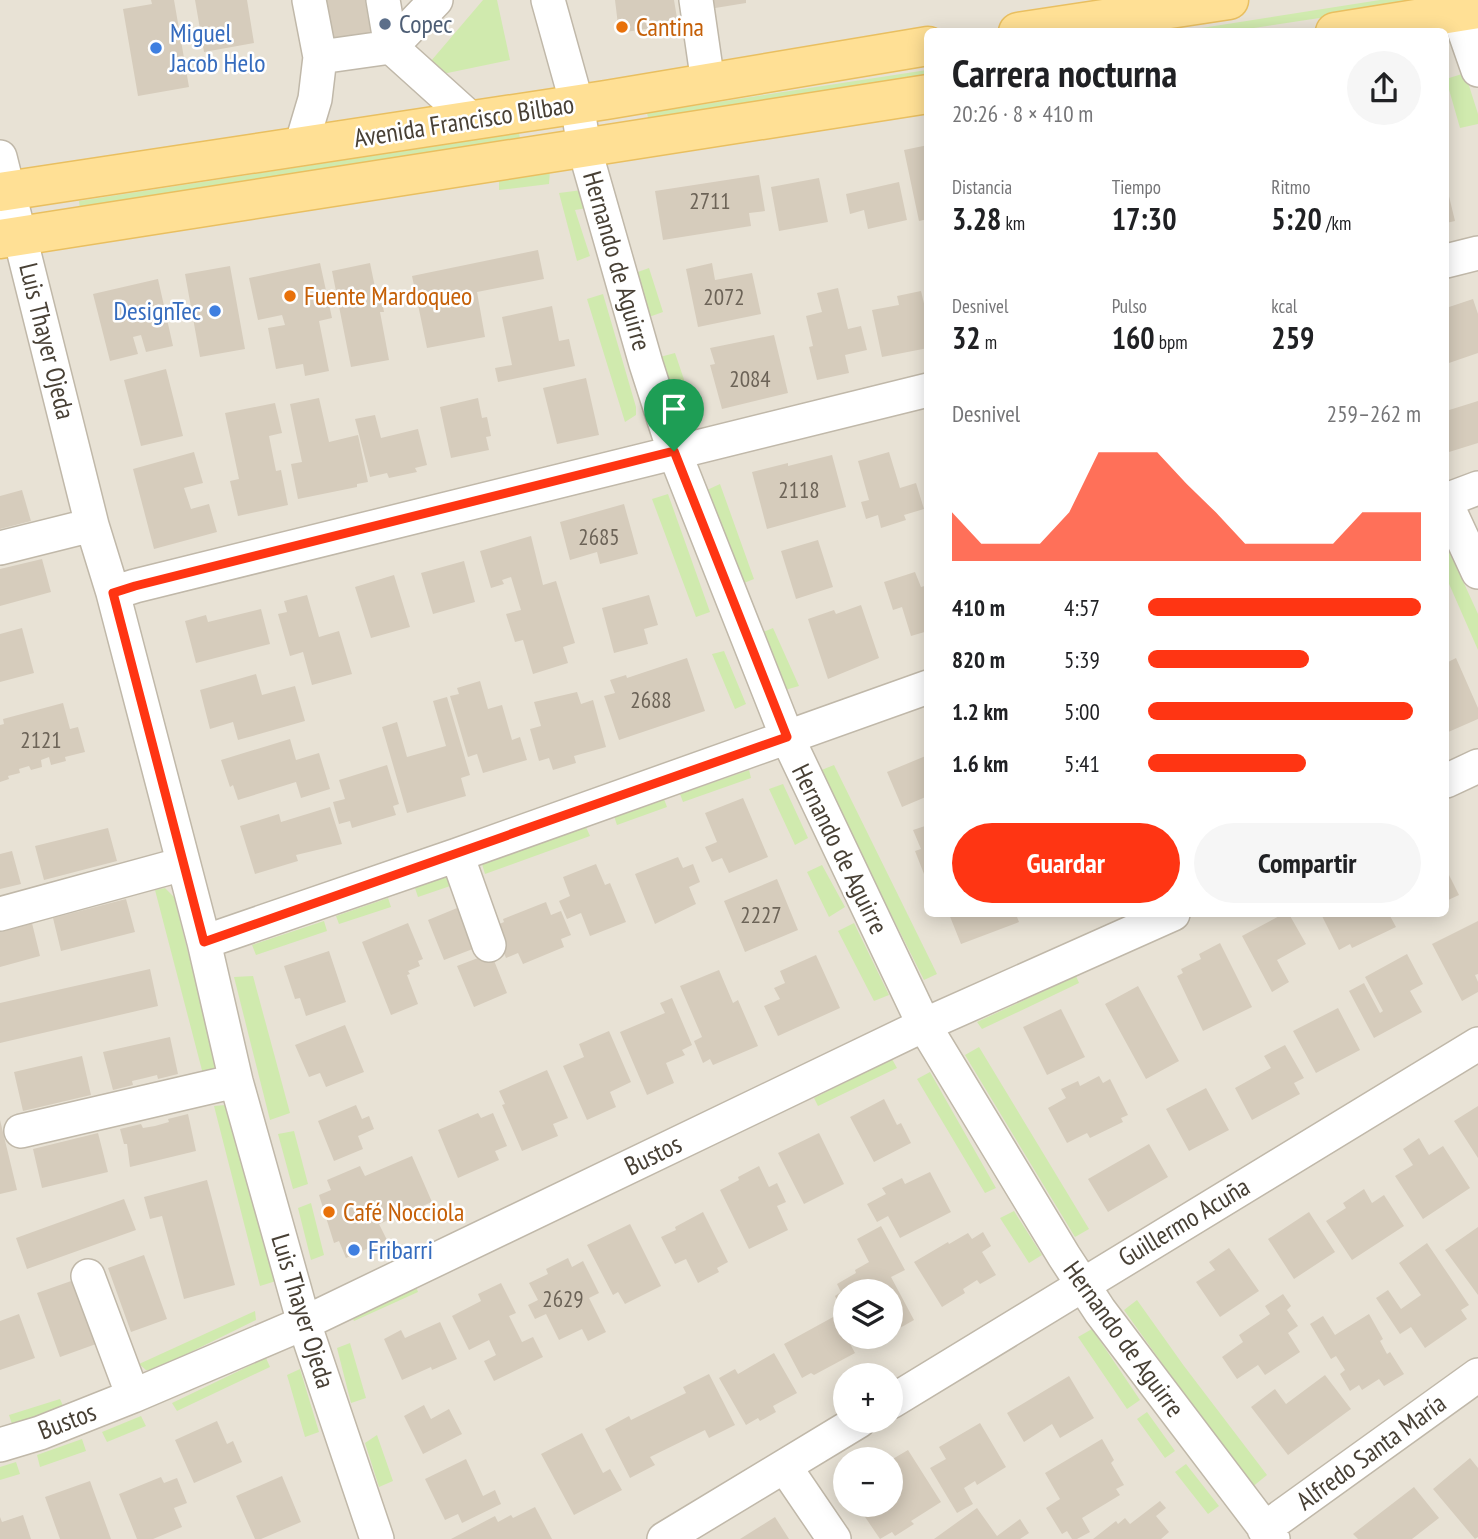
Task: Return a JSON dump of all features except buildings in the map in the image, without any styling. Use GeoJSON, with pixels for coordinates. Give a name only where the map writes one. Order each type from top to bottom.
{"type":"FeatureCollection","features":[{"type":"Feature","properties":{"kind":"main road"},"geometry":{"type":"LineString","coordinates":[[1044,28],[1229,0]]}},
{"type":"Feature","properties":{"kind":"main road"},"geometry":{"type":"LineString","coordinates":[[1360,28],[1468,11]]}},
{"type":"Feature","properties":{"kind":"main road","name":"Avenida Francisco Bilbao"},"geometry":{"type":"LineString","coordinates":[[3,180],[301,146],[924,47]]}},
{"type":"Feature","properties":{"kind":"main road","name":"Avenida Francisco Bilbao"},"geometry":{"type":"LineString","coordinates":[[10,238],[924,95]]}},
{"type":"Feature","properties":{"kind":"street"},"geometry":{"type":"LineString","coordinates":[[301,146],[315,99],[320,57],[309,0]]}},
{"type":"Feature","properties":{"kind":"street"},"geometry":{"type":"LineString","coordinates":[[383,0],[391,47],[472,120]]}},
{"type":"Feature","properties":{"kind":"street"},"geometry":{"type":"LineString","coordinates":[[320,57],[391,47],[436,0]]}},
{"type":"Feature","properties":{"kind":"street","name":"Hernando de Aguirre"},"geometry":{"type":"LineString","coordinates":[[548,0],[576,104],[584,147],[646,364],[674,451],[787,737],[924,1025],[1100,1311],[1268,1534]]}},
{"type":"Feature","properties":{"kind":"street"},"geometry":{"type":"LineString","coordinates":[[696,0],[708,83]]}},
{"type":"Feature","properties":{"kind":"street"},"geometry":{"type":"LineString","coordinates":[[1468,11],[1478,70]]}},
{"type":"Feature","properties":{"kind":"street","name":"Luis Thayer Ojeda"},"geometry":{"type":"LineString","coordinates":[[3,180],[10,238],[113,593],[204,942],[236,1081],[304,1323],[377,1539]]}},
{"type":"Feature","properties":{"kind":"street"},"geometry":{"type":"LineString","coordinates":[[1449,260],[1478,253]]}},
{"type":"Feature","properties":{"kind":"street"},"geometry":{"type":"LineString","coordinates":[[113,593],[674,451],[924,391]]}},
{"type":"Feature","properties":{"kind":"street"},"geometry":{"type":"LineString","coordinates":[[1449,500],[1478,488]]}},
{"type":"Feature","properties":{"kind":"street"},"geometry":{"type":"LineString","coordinates":[[1449,508],[1478,572]]}},
{"type":"Feature","properties":{"kind":"street"},"geometry":{"type":"LineString","coordinates":[[0,548],[92,525]]}},
{"type":"Feature","properties":{"kind":"street"},"geometry":{"type":"LineString","coordinates":[[204,942],[924,688]]}},
{"type":"Feature","properties":{"kind":"street"},"geometry":{"type":"LineString","coordinates":[[1449,780],[1478,766]]}},
{"type":"Feature","properties":{"kind":"street"},"geometry":{"type":"LineString","coordinates":[[457,855],[489,945]]}},
{"type":"Feature","properties":{"kind":"street"},"geometry":{"type":"LineString","coordinates":[[0,914],[183,864]]}},
{"type":"Feature","properties":{"kind":"street","name":"Bustos"},"geometry":{"type":"LineString","coordinates":[[0,1445],[40,1433],[133,1396],[304,1323],[924,1025],[1165,917]]}},
{"type":"Feature","properties":{"kind":"street","name":"Guillermo Acuña"},"geometry":{"type":"LineString","coordinates":[[903,1395],[1478,1044]]}},
{"type":"Feature","properties":{"kind":"street"},"geometry":{"type":"LineString","coordinates":[[22,1131],[236,1081]]}},
{"type":"Feature","properties":{"kind":"street"},"geometry":{"type":"LineString","coordinates":[[88,1276],[133,1396]]}},
{"type":"Feature","properties":{"kind":"street","name":"Alfredo Santa María"},"geometry":{"type":"LineString","coordinates":[[1268,1534],[1478,1375]]}},
{"type":"Feature","properties":{"kind":"street"},"geometry":{"type":"LineString","coordinates":[[664,1539],[840,1433]]}},
{"type":"Feature","properties":{"kind":"street"},"geometry":{"type":"LineString","coordinates":[[785,1467],[834,1539]]}},
{"type":"Feature","properties":{"kind":"shaded area"},"geometry":{"type":"Polygon","coordinates":[[[0,0],[1478,0],[1478,1539],[0,1539],[0,0]]]}},
{"type":"Feature","properties":{"kind":"green space"},"geometry":{"type":"Polygon","coordinates":[[[483,0],[497,0],[510,60],[433,76],[425,68],[483,0]]]}},
{"type":"Feature","properties":{"kind":"green space"},"geometry":{"type":"Polygon","coordinates":[[[1380,0],[1438,0],[1254,28],[1202,28],[1380,0]]]}},
{"type":"Feature","properties":{"kind":"green space"},"geometry":{"type":"Polygon","coordinates":[[[924,70],[924,79],[649,122],[647,113],[924,70]]]}},
{"type":"Feature","properties":{"kind":"green space"},"geometry":{"type":"Polygon","coordinates":[[[1465,73],[1478,114],[1478,124],[1460,128],[1449,90],[1449,78],[1465,73]]]}},
{"type":"Feature","properties":{"kind":"green space"},"geometry":{"type":"Polygon","coordinates":[[[519,133],[521,144],[80,210],[79,201],[519,133]]]}},
{"type":"Feature","properties":{"kind":"green space"},"geometry":{"type":"Polygon","coordinates":[[[550,170],[549,184],[499,190],[499,178],[550,170]]]}},
{"type":"Feature","properties":{"kind":"green space"},"geometry":{"type":"Polygon","coordinates":[[[582,190],[587,208],[575,210],[590,256],[577,261],[559,193],[582,190]]]}},
{"type":"Feature","properties":{"kind":"green space"},"geometry":{"type":"Polygon","coordinates":[[[649,268],[663,312],[649,317],[635,273],[649,268]]]}},
{"type":"Feature","properties":{"kind":"green space"},"geometry":{"type":"Polygon","coordinates":[[[603,294],[636,407],[636,415],[625,422],[587,299],[603,294]]]}},
{"type":"Feature","properties":{"kind":"green space"},"geometry":{"type":"Polygon","coordinates":[[[675,353],[693,406],[678,410],[660,357],[675,353]]]}},
{"type":"Feature","properties":{"kind":"green space"},"geometry":{"type":"Polygon","coordinates":[[[720,484],[754,579],[739,585],[707,490],[720,484]]]}},
{"type":"Feature","properties":{"kind":"green space"},"geometry":{"type":"Polygon","coordinates":[[[668,494],[710,612],[696,617],[652,499],[668,494]]]}},
{"type":"Feature","properties":{"kind":"green space"},"geometry":{"type":"Polygon","coordinates":[[[1449,550],[1478,614],[1478,650],[1449,584],[1449,550]]]}},
{"type":"Feature","properties":{"kind":"green space"},"geometry":{"type":"Polygon","coordinates":[[[773,628],[799,686],[785,690],[761,633],[773,628]]]}},
{"type":"Feature","properties":{"kind":"green space"},"geometry":{"type":"Polygon","coordinates":[[[724,651],[746,704],[735,709],[712,654],[724,651]]]}},
{"type":"Feature","properties":{"kind":"green space"},"geometry":{"type":"Polygon","coordinates":[[[834,765],[937,974],[924,980],[819,771],[834,765]]]}},
{"type":"Feature","properties":{"kind":"green space"},"geometry":{"type":"Polygon","coordinates":[[[749,770],[751,778],[683,802],[680,794],[749,770]]]}},
{"type":"Feature","properties":{"kind":"green space"},"geometry":{"type":"Polygon","coordinates":[[[783,784],[808,838],[795,845],[769,789],[783,784]]]}},
{"type":"Feature","properties":{"kind":"green space"},"geometry":{"type":"Polygon","coordinates":[[[664,799],[667,807],[617,825],[614,816],[664,799]]]}},
{"type":"Feature","properties":{"kind":"green space"},"geometry":{"type":"Polygon","coordinates":[[[586,827],[590,836],[485,874],[482,864],[586,827]]]}},
{"type":"Feature","properties":{"kind":"green space"},"geometry":{"type":"Polygon","coordinates":[[[822,865],[845,907],[829,917],[807,872],[822,865]]]}},
{"type":"Feature","properties":{"kind":"green space"},"geometry":{"type":"Polygon","coordinates":[[[455,873],[459,883],[418,897],[415,888],[455,873]]]}},
{"type":"Feature","properties":{"kind":"green space"},"geometry":{"type":"Polygon","coordinates":[[[165,888],[174,897],[217,1066],[214,1072],[204,1078],[155,890],[165,888]]]}},
{"type":"Feature","properties":{"kind":"green space"},"geometry":{"type":"Polygon","coordinates":[[[388,898],[391,907],[339,924],[336,916],[388,898]]]}},
{"type":"Feature","properties":{"kind":"green space"},"geometry":{"type":"Polygon","coordinates":[[[324,921],[327,931],[256,955],[252,945],[324,921]]]}},
{"type":"Feature","properties":{"kind":"green space"},"geometry":{"type":"Polygon","coordinates":[[[854,923],[889,995],[874,1001],[838,931],[854,923]]]}},
{"type":"Feature","properties":{"kind":"green space"},"geometry":{"type":"Polygon","coordinates":[[[253,976],[290,1113],[270,1120],[234,977],[253,976]]]}},
{"type":"Feature","properties":{"kind":"green space"},"geometry":{"type":"Polygon","coordinates":[[[1076,976],[1079,983],[982,1029],[977,1022],[1076,976]]]}},
{"type":"Feature","properties":{"kind":"green space"},"geometry":{"type":"Polygon","coordinates":[[[979,1047],[1089,1229],[1075,1237],[965,1055],[979,1047]]]}},
{"type":"Feature","properties":{"kind":"green space"},"geometry":{"type":"Polygon","coordinates":[[[892,1059],[897,1068],[818,1106],[814,1098],[892,1059]]]}},
{"type":"Feature","properties":{"kind":"green space"},"geometry":{"type":"Polygon","coordinates":[[[930,1072],[996,1188],[985,1193],[917,1079],[930,1072]]]}},
{"type":"Feature","properties":{"kind":"green space"},"geometry":{"type":"Polygon","coordinates":[[[225,1105],[230,1110],[276,1281],[260,1286],[214,1106],[225,1105]]]}},
{"type":"Feature","properties":{"kind":"green space"},"geometry":{"type":"Polygon","coordinates":[[[294,1131],[308,1184],[293,1189],[278,1134],[294,1131]]]}},
{"type":"Feature","properties":{"kind":"green space"},"geometry":{"type":"Polygon","coordinates":[[[311,1203],[324,1255],[311,1260],[298,1208],[311,1203]]]}},
{"type":"Feature","properties":{"kind":"green space"},"geometry":{"type":"Polygon","coordinates":[[[1014,1211],[1042,1255],[1029,1263],[1000,1218],[1014,1211]]]}},
{"type":"Feature","properties":{"kind":"green space"},"geometry":{"type":"Polygon","coordinates":[[[415,1284],[418,1292],[354,1321],[350,1313],[415,1284]]]}},
{"type":"Feature","properties":{"kind":"green space"},"geometry":{"type":"Polygon","coordinates":[[[1137,1300],[1267,1475],[1251,1488],[1124,1310],[1137,1300]]]}},
{"type":"Feature","properties":{"kind":"green space"},"geometry":{"type":"Polygon","coordinates":[[[255,1311],[256,1320],[154,1370],[146,1370],[139,1364],[255,1311]]]}},
{"type":"Feature","properties":{"kind":"green space"},"geometry":{"type":"Polygon","coordinates":[[[1092,1329],[1140,1400],[1127,1409],[1078,1337],[1092,1329]]]}},
{"type":"Feature","properties":{"kind":"green space"},"geometry":{"type":"Polygon","coordinates":[[[350,1343],[366,1398],[351,1403],[337,1348],[350,1343]]]}},
{"type":"Feature","properties":{"kind":"green space"},"geometry":{"type":"Polygon","coordinates":[[[266,1358],[270,1367],[177,1411],[172,1403],[266,1358]]]}},
{"type":"Feature","properties":{"kind":"green space"},"geometry":{"type":"Polygon","coordinates":[[[300,1369],[319,1432],[305,1437],[287,1375],[300,1369]]]}},
{"type":"Feature","properties":{"kind":"green space"},"geometry":{"type":"Polygon","coordinates":[[[60,1399],[64,1408],[12,1424],[9,1415],[60,1399]]]}},
{"type":"Feature","properties":{"kind":"green space"},"geometry":{"type":"Polygon","coordinates":[[[1147,1412],[1175,1451],[1165,1458],[1137,1419],[1147,1412]]]}},
{"type":"Feature","properties":{"kind":"green space"},"geometry":{"type":"Polygon","coordinates":[[[141,1416],[146,1426],[107,1442],[102,1432],[141,1416]]]}},
{"type":"Feature","properties":{"kind":"green space"},"geometry":{"type":"Polygon","coordinates":[[[377,1435],[393,1481],[379,1487],[365,1443],[377,1435]]]}},
{"type":"Feature","properties":{"kind":"green space"},"geometry":{"type":"Polygon","coordinates":[[[82,1439],[86,1451],[40,1467],[37,1455],[82,1439]]]}},
{"type":"Feature","properties":{"kind":"green space"},"geometry":{"type":"Polygon","coordinates":[[[16,1462],[20,1474],[0,1480],[0,1467],[16,1462]]]}},
{"type":"Feature","properties":{"kind":"green space"},"geometry":{"type":"Polygon","coordinates":[[[1186,1464],[1219,1506],[1208,1514],[1175,1472],[1186,1464]]]}},
{"type":"Feature","properties":{"kind":"place","name":"Copec"},"geometry":{"type":"Point","coordinates":[385,24]}},
{"type":"Feature","properties":{"kind":"place","name":"Cantina"},"geometry":{"type":"Point","coordinates":[622,27]}},
{"type":"Feature","properties":{"kind":"place","name":"Miguel Jacob Helo"},"geometry":{"type":"Point","coordinates":[156,48]}},
{"type":"Feature","properties":{"kind":"place","name":"Fuente Mardoqueo"},"geometry":{"type":"Point","coordinates":[290,296]}},
{"type":"Feature","properties":{"kind":"place","name":"DesignTec"},"geometry":{"type":"Point","coordinates":[215,311]}},
{"type":"Feature","properties":{"kind":"place","name":"Café Nocciola"},"geometry":{"type":"Point","coordinates":[329,1212]}},
{"type":"Feature","properties":{"kind":"place","name":"Fribarri"},"geometry":{"type":"Point","coordinates":[354,1250]}},
{"type":"Feature","properties":{"kind":"route"},"geometry":{"type":"LineString","coordinates":[[674,451],[787,737],[204,942],[113,593],[674,451]]}}]}
